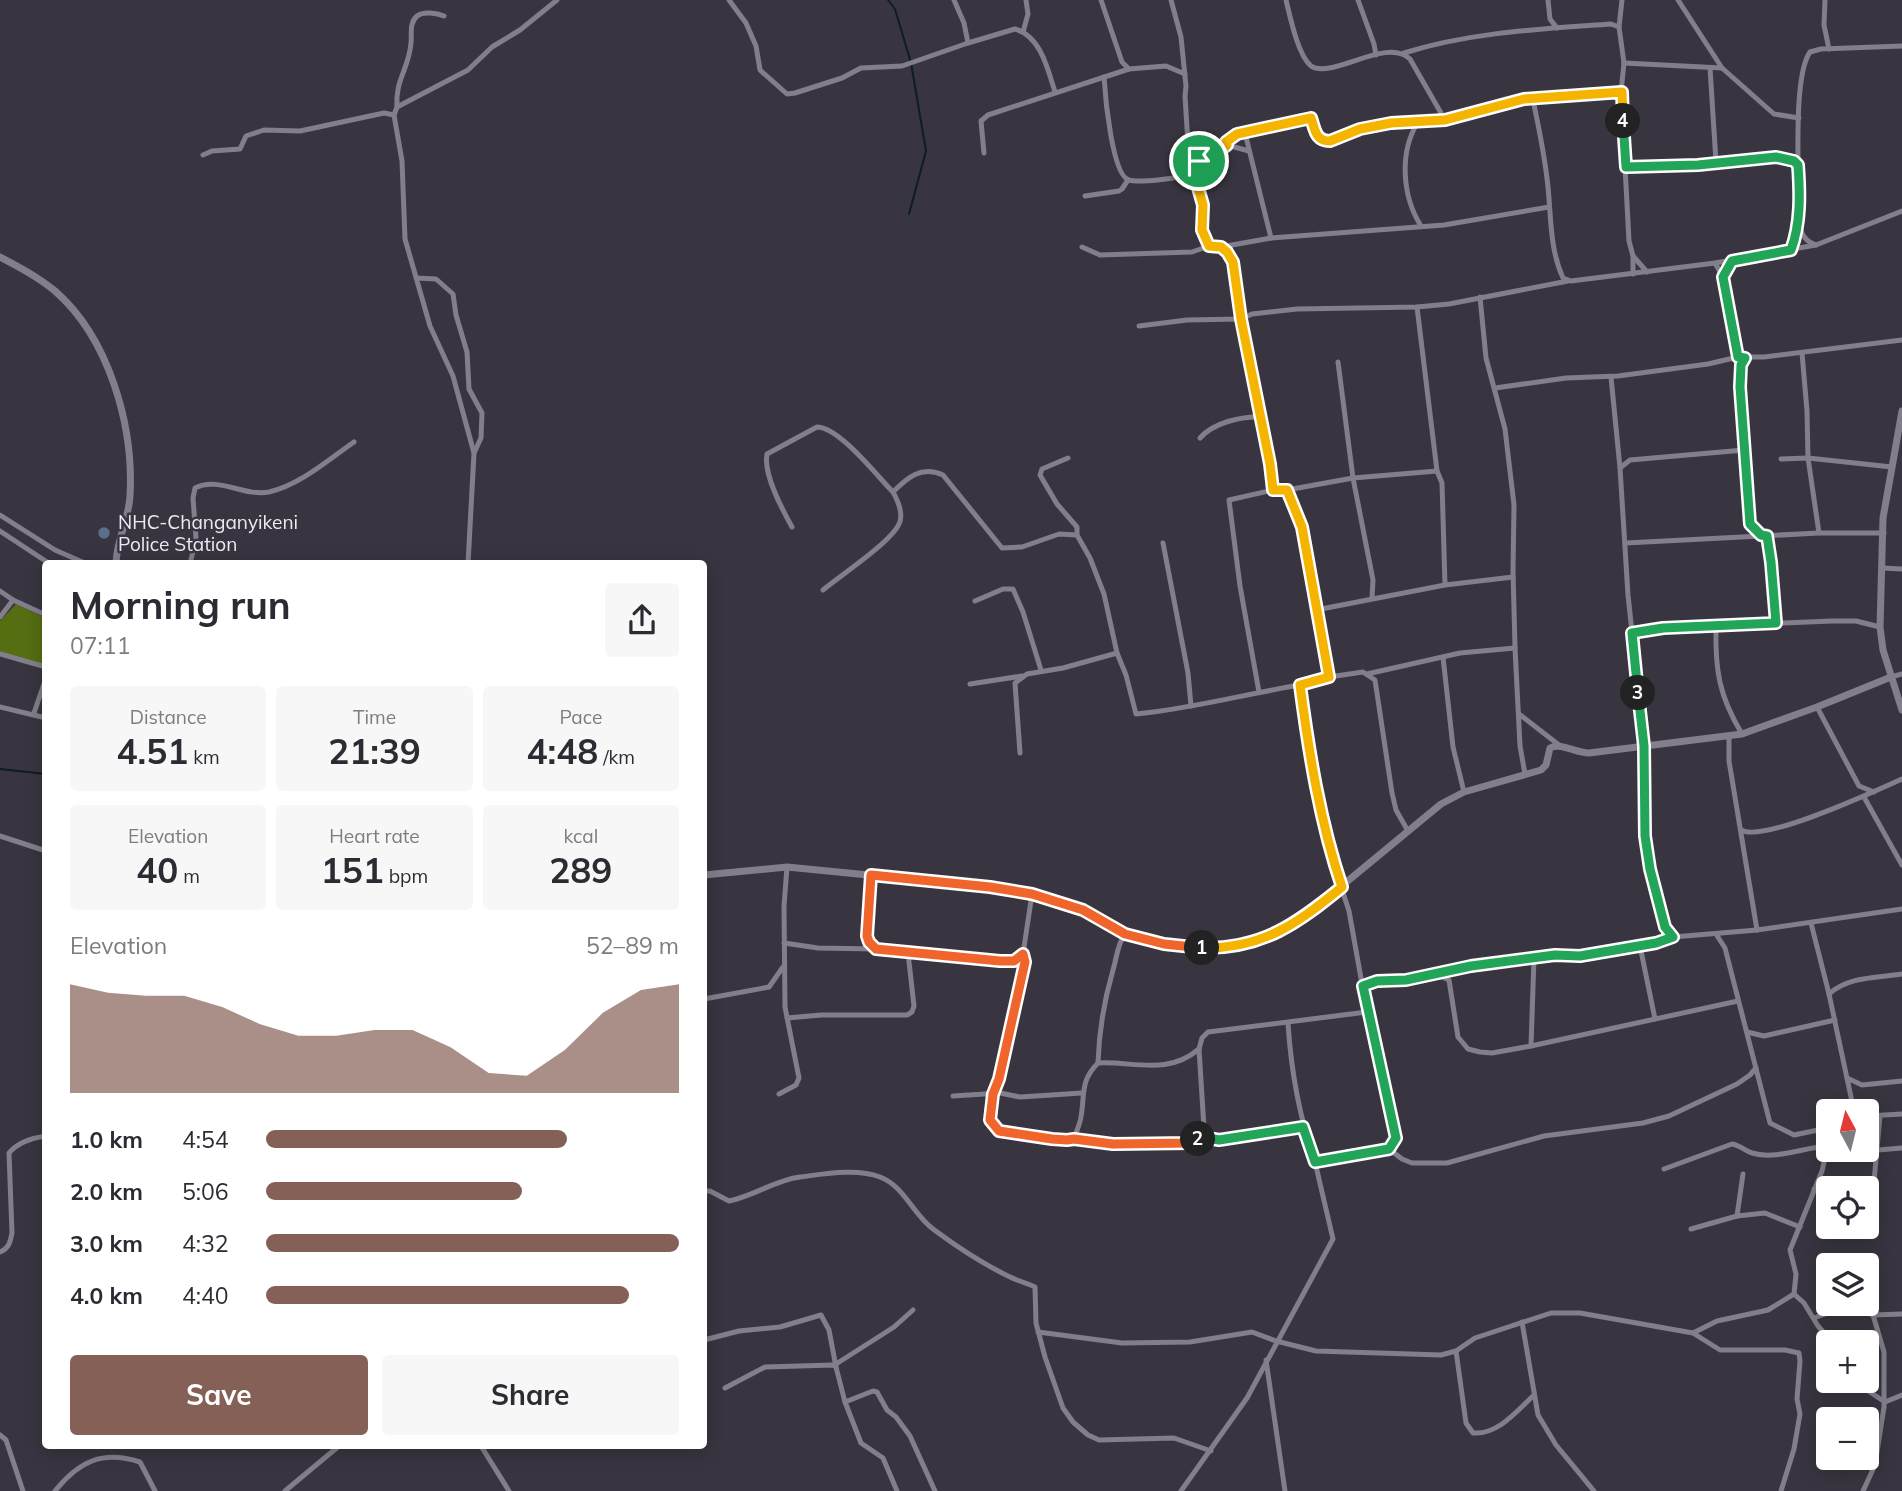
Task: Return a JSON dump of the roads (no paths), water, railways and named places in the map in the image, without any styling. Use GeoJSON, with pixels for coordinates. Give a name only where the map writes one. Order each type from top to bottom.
{"type":"FeatureCollection","features":[{"type":"Feature","properties":{"kind":"street"},"geometry":{"type":"LineString","coordinates":[[397,107],[468,70],[492,47],[520,30],[557,0]]}},
{"type":"Feature","properties":{"kind":"street"},"geometry":{"type":"LineString","coordinates":[[729,0],[746,23],[756,46],[760,70],[787,94],[842,78],[861,68],[902,66],[1016,29],[1030,37],[1044,58],[1055,92]]}},
{"type":"Feature","properties":{"kind":"street"},"geometry":{"type":"LineString","coordinates":[[954,0],[964,23],[968,43]]}},
{"type":"Feature","properties":{"kind":"street"},"geometry":{"type":"LineString","coordinates":[[1023,32],[1028,14],[1026,0]]}},
{"type":"Feature","properties":{"kind":"street"},"geometry":{"type":"LineString","coordinates":[[1101,0],[1122,61],[1129,69]]}},
{"type":"Feature","properties":{"kind":"street"},"geometry":{"type":"LineString","coordinates":[[1171,0],[1180,29],[1188,144],[1204,213],[1202,230],[1209,246]]}},
{"type":"Feature","properties":{"kind":"street"},"geometry":{"type":"LineString","coordinates":[[1286,0],[1297,37],[1310,65],[1316,68],[1328,67],[1397,51],[1404,53],[1445,120]]}},
{"type":"Feature","properties":{"kind":"street"},"geometry":{"type":"LineString","coordinates":[[1358,0],[1376,55]]}},
{"type":"Feature","properties":{"kind":"street"},"geometry":{"type":"LineString","coordinates":[[1548,0],[1550,19],[1557,28]]}},
{"type":"Feature","properties":{"kind":"street"},"geometry":{"type":"LineString","coordinates":[[1622,0],[1619,27],[1625,63],[1622,92],[1633,274]]}},
{"type":"Feature","properties":{"kind":"street"},"geometry":{"type":"LineString","coordinates":[[1678,0],[1721,68],[1774,114],[1799,118]]}},
{"type":"Feature","properties":{"kind":"street"},"geometry":{"type":"LineString","coordinates":[[1825,0],[1824,25],[1829,49]]}},
{"type":"Feature","properties":{"kind":"street"},"geometry":{"type":"LineString","coordinates":[[444,16],[423,14],[416,16],[411,24],[410,54],[396,88],[397,107],[394,115],[402,161],[405,239],[433,334],[453,376],[474,453],[468,560]]}},
{"type":"Feature","properties":{"kind":"street"},"geometry":{"type":"LineString","coordinates":[[1404,53],[1450,41],[1557,28],[1611,24],[1619,27]]}},
{"type":"Feature","properties":{"kind":"street"},"geometry":{"type":"LineString","coordinates":[[1791,250],[1799,230],[1799,118],[1806,57],[1815,50],[1902,46]]}},
{"type":"Feature","properties":{"kind":"street"},"geometry":{"type":"LineString","coordinates":[[1625,63],[1721,68]]}},
{"type":"Feature","properties":{"kind":"street"},"geometry":{"type":"LineString","coordinates":[[1174,68],[1184,64]]}},
{"type":"Feature","properties":{"kind":"street"},"geometry":{"type":"LineString","coordinates":[[984,153],[981,121],[988,116],[1129,69],[1152,66],[1174,68],[1185,74]]}},
{"type":"Feature","properties":{"kind":"street"},"geometry":{"type":"LineString","coordinates":[[1710,68],[1716,162]]}},
{"type":"Feature","properties":{"kind":"street"},"geometry":{"type":"LineString","coordinates":[[1104,77],[1107,112],[1121,174],[1128,180],[1194,174]]}},
{"type":"Feature","properties":{"kind":"street"},"geometry":{"type":"LineString","coordinates":[[1191,163],[1212,156],[1237,134],[1311,118],[1317,136],[1324,141],[1330,141],[1360,129],[1391,123],[1445,120],[1524,99],[1622,92]]}},
{"type":"Feature","properties":{"kind":"street"},"geometry":{"type":"LineString","coordinates":[[1533,100],[1546,170],[1550,227],[1559,269],[1563,278],[1571,281]]}},
{"type":"Feature","properties":{"kind":"street"},"geometry":{"type":"LineString","coordinates":[[203,155],[212,151],[240,149],[246,136],[256,132],[299,131],[384,113],[394,115]]}},
{"type":"Feature","properties":{"kind":"street"},"geometry":{"type":"LineString","coordinates":[[1418,122],[1408,141],[1405,167],[1413,208],[1421,226]]}},
{"type":"Feature","properties":{"kind":"street"},"geometry":{"type":"LineString","coordinates":[[1245,133],[1271,238]]}},
{"type":"Feature","properties":{"kind":"street"},"geometry":{"type":"LineString","coordinates":[[1188,144],[1227,144],[1249,150]]}},
{"type":"Feature","properties":{"kind":"street"},"geometry":{"type":"LineString","coordinates":[[1626,167],[1776,157],[1794,161],[1798,165]]}},
{"type":"Feature","properties":{"kind":"street"},"geometry":{"type":"LineString","coordinates":[[1085,197],[1122,190],[1128,180]]}},
{"type":"Feature","properties":{"kind":"street"},"geometry":{"type":"LineString","coordinates":[[1082,247],[1100,254],[1192,252],[1209,246],[1221,247],[1271,238],[1444,225],[1549,207]]}},
{"type":"Feature","properties":{"kind":"street"},"geometry":{"type":"LineString","coordinates":[[1139,326],[1187,320],[1241,319],[1252,314],[1297,309],[1418,307],[1571,281],[1715,264],[1815,245],[1902,211]]}},
{"type":"Feature","properties":{"kind":"street"},"geometry":{"type":"LineString","coordinates":[[1799,230],[1815,245]]}},
{"type":"Feature","properties":{"kind":"street"},"geometry":{"type":"LineString","coordinates":[[1221,247],[1233,262],[1273,490]]}},
{"type":"Feature","properties":{"kind":"street"},"geometry":{"type":"LineString","coordinates":[[1633,256],[1647,272]]}},
{"type":"Feature","properties":{"kind":"street"},"geometry":{"type":"LineString","coordinates":[[0,257],[38,278],[74,310],[107,366],[119,396],[124,417],[131,493],[117,560]]}},
{"type":"Feature","properties":{"kind":"street"},"geometry":{"type":"LineString","coordinates":[[1723,277],[1732,261]]}},
{"type":"Feature","properties":{"kind":"street"},"geometry":{"type":"LineString","coordinates":[[1715,264],[1723,277],[1738,357]]}},
{"type":"Feature","properties":{"kind":"street"},"geometry":{"type":"LineString","coordinates":[[416,278],[436,279],[453,294],[467,352],[469,389],[482,413],[481,438],[474,453]]}},
{"type":"Feature","properties":{"kind":"street"},"geometry":{"type":"LineString","coordinates":[[1480,297],[1486,358],[1504,429],[1514,505],[1515,648],[1521,754],[1525,774]]}},
{"type":"Feature","properties":{"kind":"street"},"geometry":{"type":"LineString","coordinates":[[1418,307],[1437,471],[1442,483],[1445,584]]}},
{"type":"Feature","properties":{"kind":"street"},"geometry":{"type":"LineString","coordinates":[[1495,388],[1546,380],[1611,377],[1708,364],[1738,357],[1802,353],[1902,340]]}},
{"type":"Feature","properties":{"kind":"street"},"geometry":{"type":"LineString","coordinates":[[1802,353],[1808,458],[1819,533]]}},
{"type":"Feature","properties":{"kind":"street"},"geometry":{"type":"LineString","coordinates":[[1745,358],[1741,365],[1740,387],[1750,524],[1746,536]]}},
{"type":"Feature","properties":{"kind":"street"},"geometry":{"type":"LineString","coordinates":[[1338,362],[1353,478],[1373,580],[1372,598]]}},
{"type":"Feature","properties":{"kind":"street"},"geometry":{"type":"LineString","coordinates":[[1611,377],[1644,746],[1645,836],[1650,869],[1665,927],[1673,937]]}},
{"type":"Feature","properties":{"kind":"street"},"geometry":{"type":"LineString","coordinates":[[1902,411],[1884,518],[1880,627],[1883,650],[1902,710]]}},
{"type":"Feature","properties":{"kind":"street"},"geometry":{"type":"LineString","coordinates":[[1200,438],[1211,428],[1248,417],[1261,417]]}},
{"type":"Feature","properties":{"kind":"street"},"geometry":{"type":"LineString","coordinates":[[792,527],[781,508],[771,481],[767,454],[817,427],[822,427],[844,442],[893,492],[901,513],[896,528],[884,541],[822,590]]}},
{"type":"Feature","properties":{"kind":"street"},"geometry":{"type":"LineString","coordinates":[[191,560],[196,538],[193,498],[195,488],[203,484],[215,484],[252,493],[270,492],[317,469],[354,442]]}},
{"type":"Feature","properties":{"kind":"street"},"geometry":{"type":"LineString","coordinates":[[1620,468],[1630,460],[1644,457],[1744,450]]}},
{"type":"Feature","properties":{"kind":"street"},"geometry":{"type":"LineString","coordinates":[[1068,458],[1042,469],[1040,475],[1057,504],[1077,527],[1077,535],[1090,558],[1104,594],[1116,653],[1126,675],[1136,714],[1209,704],[1363,672],[1375,680],[1396,810],[1408,831]]}},
{"type":"Feature","properties":{"kind":"street"},"geometry":{"type":"LineString","coordinates":[[1781,459],[1808,458],[1892,467]]}},
{"type":"Feature","properties":{"kind":"street"},"geometry":{"type":"LineString","coordinates":[[893,492],[907,477],[920,472],[936,471],[964,498],[1002,548],[1023,547],[1059,534],[1077,535]]}},
{"type":"Feature","properties":{"kind":"street"},"geometry":{"type":"LineString","coordinates":[[1259,692],[1240,586],[1229,500],[1273,490],[1353,478],[1437,471]]}},
{"type":"Feature","properties":{"kind":"street"},"geometry":{"type":"LineString","coordinates":[[1287,490],[1302,527],[1329,677]]}},
{"type":"Feature","properties":{"kind":"street"},"geometry":{"type":"LineString","coordinates":[[0,515],[55,550],[78,560]]}},
{"type":"Feature","properties":{"kind":"street"},"geometry":{"type":"LineString","coordinates":[[1750,524],[1764,536],[1771,562],[1776,623]]}},
{"type":"Feature","properties":{"kind":"street"},"geometry":{"type":"LineString","coordinates":[[0,531],[44,560]]}},
{"type":"Feature","properties":{"kind":"street"},"geometry":{"type":"LineString","coordinates":[[1626,543],[1819,533],[1884,533]]}},
{"type":"Feature","properties":{"kind":"street"},"geometry":{"type":"LineString","coordinates":[[1163,543],[1188,673],[1191,706]]}},
{"type":"Feature","properties":{"kind":"street"},"geometry":{"type":"LineString","coordinates":[[1882,569],[1902,569]]}},
{"type":"Feature","properties":{"kind":"street"},"geometry":{"type":"LineString","coordinates":[[1316,610],[1445,584],[1513,577]]}},
{"type":"Feature","properties":{"kind":"street"},"geometry":{"type":"LineString","coordinates":[[975,601],[1003,589],[1013,589],[1041,670]]}},
{"type":"Feature","properties":{"kind":"street"},"geometry":{"type":"LineString","coordinates":[[0,590],[13,600],[42,613]]}},
{"type":"Feature","properties":{"kind":"street"},"geometry":{"type":"LineString","coordinates":[[0,617],[13,600]]}},
{"type":"Feature","properties":{"kind":"street"},"geometry":{"type":"LineString","coordinates":[[1632,633],[1663,628],[1848,620],[1880,627]]}},
{"type":"Feature","properties":{"kind":"street"},"geometry":{"type":"LineString","coordinates":[[1716,627],[1716,666],[1719,681],[1733,719],[1742,734]]}},
{"type":"Feature","properties":{"kind":"street"},"geometry":{"type":"LineString","coordinates":[[1367,674],[1443,657],[1515,648]]}},
{"type":"Feature","properties":{"kind":"street"},"geometry":{"type":"LineString","coordinates":[[970,684],[1063,668],[1116,653]]}},
{"type":"Feature","properties":{"kind":"street"},"geometry":{"type":"LineString","coordinates":[[0,654],[42,666]]}},
{"type":"Feature","properties":{"kind":"street"},"geometry":{"type":"LineString","coordinates":[[1443,657],[1453,747],[1464,792]]}},
{"type":"Feature","properties":{"kind":"street"},"geometry":{"type":"LineString","coordinates":[[1519,714],[1559,745],[1580,753],[1742,734],[1902,674]]}},
{"type":"Feature","properties":{"kind":"street"},"geometry":{"type":"LineString","coordinates":[[1020,753],[1016,683],[1022,676]]}},
{"type":"Feature","properties":{"kind":"street"},"geometry":{"type":"LineString","coordinates":[[1300,685],[1310,757],[1330,853],[1342,887],[1396,1138],[1389,1149]]}},
{"type":"Feature","properties":{"kind":"street"},"geometry":{"type":"LineString","coordinates":[[34,713],[42,690]]}},
{"type":"Feature","properties":{"kind":"street"},"geometry":{"type":"LineString","coordinates":[[0,707],[42,716]]}},
{"type":"Feature","properties":{"kind":"street"},"geometry":{"type":"LineString","coordinates":[[1817,708],[1859,786],[1874,792]]}},
{"type":"Feature","properties":{"kind":"street"},"geometry":{"type":"LineString","coordinates":[[1729,737],[1728,755],[1757,930]]}},
{"type":"Feature","properties":{"kind":"street"},"geometry":{"type":"LineString","coordinates":[[707,875],[787,867],[990,887],[1032,894],[1083,910],[1125,934],[1186,948],[1230,947],[1278,933],[1306,916],[1441,804],[1464,792],[1541,770],[1546,765],[1550,748],[1559,745]]}},
{"type":"Feature","properties":{"kind":"street"},"geometry":{"type":"LineString","coordinates":[[1744,845],[1754,834],[1864,797],[1902,779]]}},
{"type":"Feature","properties":{"kind":"street"},"geometry":{"type":"LineString","coordinates":[[1864,797],[1902,865]]}},
{"type":"Feature","properties":{"kind":"street"},"geometry":{"type":"LineString","coordinates":[[1741,830],[1754,834]]}},
{"type":"Feature","properties":{"kind":"street"},"geometry":{"type":"LineString","coordinates":[[0,836],[42,850]]}},
{"type":"Feature","properties":{"kind":"street"},"geometry":{"type":"LineString","coordinates":[[779,1094],[796,1085],[799,1078],[787,1018],[783,967],[787,867]]}},
{"type":"Feature","properties":{"kind":"street"},"geometry":{"type":"LineString","coordinates":[[871,875],[867,936],[876,949]]}},
{"type":"Feature","properties":{"kind":"street"},"geometry":{"type":"LineString","coordinates":[[1032,894],[1023,954],[1025,962],[999,1079],[993,1094],[990,1120],[999,1131],[1113,1144],[1190,1143],[1205,1133]]}},
{"type":"Feature","properties":{"kind":"street"},"geometry":{"type":"LineString","coordinates":[[1363,986],[1377,981],[1406,980],[1555,955],[1580,956],[1640,946],[1673,937],[1757,930],[1902,909]]}},
{"type":"Feature","properties":{"kind":"street"},"geometry":{"type":"LineString","coordinates":[[1811,923],[1851,1099]]}},
{"type":"Feature","properties":{"kind":"street"},"geometry":{"type":"LineString","coordinates":[[1074,1139],[1081,1116],[1082,1093],[1091,1070],[1098,1063],[1107,986],[1120,942],[1125,934]]}},
{"type":"Feature","properties":{"kind":"street"},"geometry":{"type":"LineString","coordinates":[[1716,934],[1725,948],[1770,1124],[1794,1135],[1816,1130]]}},
{"type":"Feature","properties":{"kind":"street"},"geometry":{"type":"LineString","coordinates":[[784,943],[1006,962],[1014,961],[1023,954]]}},
{"type":"Feature","properties":{"kind":"street"},"geometry":{"type":"LineString","coordinates":[[1640,946],[1655,1019]]}},
{"type":"Feature","properties":{"kind":"street"},"geometry":{"type":"LineString","coordinates":[[787,1018],[850,1014],[901,1016],[912,1012],[914,1002],[908,953]]}},
{"type":"Feature","properties":{"kind":"street"},"geometry":{"type":"LineString","coordinates":[[1531,1045],[1534,958]]}},
{"type":"Feature","properties":{"kind":"street"},"geometry":{"type":"LineString","coordinates":[[707,998],[769,986],[783,967]]}},
{"type":"Feature","properties":{"kind":"street"},"geometry":{"type":"LineString","coordinates":[[1436,974],[1449,980],[1458,1037],[1468,1049],[1493,1053],[1738,1001]]}},
{"type":"Feature","properties":{"kind":"street"},"geometry":{"type":"LineString","coordinates":[[1829,994],[1849,981],[1901,974],[1902,984]]}},
{"type":"Feature","properties":{"kind":"street"},"geometry":{"type":"LineString","coordinates":[[1303,1127],[1219,1140],[1208,1138],[1205,1133],[1199,1049],[1202,1038],[1208,1032],[1367,1012]]}},
{"type":"Feature","properties":{"kind":"street"},"geometry":{"type":"LineString","coordinates":[[1747,1032],[1759,1036],[1835,1020]]}},
{"type":"Feature","properties":{"kind":"street"},"geometry":{"type":"LineString","coordinates":[[1181,1491],[1247,1398],[1333,1239],[1315,1162],[1303,1127],[1291,1060],[1289,1023]]}},
{"type":"Feature","properties":{"kind":"street"},"geometry":{"type":"LineString","coordinates":[[1751,1049],[1759,1036]]}},
{"type":"Feature","properties":{"kind":"street"},"geometry":{"type":"LineString","coordinates":[[1098,1063],[1151,1067],[1186,1059],[1199,1049]]}},
{"type":"Feature","properties":{"kind":"street"},"geometry":{"type":"LineString","coordinates":[[1315,1162],[1389,1149],[1412,1163],[1447,1163],[1544,1136],[1643,1123],[1669,1116],[1737,1084],[1756,1068]]}},
{"type":"Feature","properties":{"kind":"street"},"geometry":{"type":"LineString","coordinates":[[1847,1078],[1862,1085],[1902,1081]]}},
{"type":"Feature","properties":{"kind":"street"},"geometry":{"type":"LineString","coordinates":[[1850,1094],[1862,1085]]}},
{"type":"Feature","properties":{"kind":"street"},"geometry":{"type":"LineString","coordinates":[[953,1096],[993,1094],[1020,1097],[1082,1093]]}},
{"type":"Feature","properties":{"kind":"street"},"geometry":{"type":"LineString","coordinates":[[1880,1116],[1902,1114]]}},
{"type":"Feature","properties":{"kind":"street"},"geometry":{"type":"LineString","coordinates":[[0,1252],[6,1249],[12,1233],[8,1168],[12,1149],[28,1140],[42,1137]]}},
{"type":"Feature","properties":{"kind":"street"},"geometry":{"type":"LineString","coordinates":[[1664,1169],[1732,1144],[1752,1153],[1764,1154],[1816,1148]]}},
{"type":"Feature","properties":{"kind":"street"},"geometry":{"type":"LineString","coordinates":[[1880,1150],[1902,1148]]}},
{"type":"Feature","properties":{"kind":"street"},"geometry":{"type":"LineString","coordinates":[[1794,1294],[1796,1274],[1790,1250],[1823,1162]]}},
{"type":"Feature","properties":{"kind":"street"},"geometry":{"type":"LineString","coordinates":[[0,1170],[8,1168]]}},
{"type":"Feature","properties":{"kind":"street"},"geometry":{"type":"LineString","coordinates":[[707,1191],[729,1201],[787,1179],[852,1173],[884,1178],[895,1186],[922,1220],[961,1249],[1011,1278],[1035,1287],[1038,1332],[1063,1408],[1073,1422],[1088,1435],[1099,1440],[1174,1438],[1211,1451]]}},
{"type":"Feature","properties":{"kind":"street"},"geometry":{"type":"LineString","coordinates":[[1737,1216],[1743,1174]]}},
{"type":"Feature","properties":{"kind":"street"},"geometry":{"type":"LineString","coordinates":[[1691,1229],[1737,1216],[1765,1213],[1800,1227]]}},
{"type":"Feature","properties":{"kind":"street"},"geometry":{"type":"LineString","coordinates":[[1794,1294],[1804,1303],[1823,1330]]}},
{"type":"Feature","properties":{"kind":"street"},"geometry":{"type":"LineString","coordinates":[[1693,1333],[1717,1321],[1768,1310],[1794,1294]]}},
{"type":"Feature","properties":{"kind":"street"},"geometry":{"type":"LineString","coordinates":[[725,1388],[765,1367],[828,1363],[836,1365],[894,1327],[913,1310]]}},
{"type":"Feature","properties":{"kind":"street"},"geometry":{"type":"LineString","coordinates":[[1038,1332],[1122,1343],[1190,1342],[1252,1332],[1316,1351],[1441,1354],[1456,1352],[1475,1338],[1521,1322],[1551,1314],[1580,1313],[1693,1333],[1720,1350],[1797,1352],[1800,1355],[1797,1395],[1800,1417],[1794,1449],[1781,1491]]}},
{"type":"Feature","properties":{"kind":"street"},"geometry":{"type":"LineString","coordinates":[[1879,1315],[1902,1314]]}},
{"type":"Feature","properties":{"kind":"street"},"geometry":{"type":"LineString","coordinates":[[707,1339],[739,1331],[780,1328],[821,1315],[829,1330],[845,1402],[861,1443],[883,1458],[897,1491]]}},
{"type":"Feature","properties":{"kind":"street"},"geometry":{"type":"LineString","coordinates":[[1814,1318],[1820,1316]]}},
{"type":"Feature","properties":{"kind":"street"},"geometry":{"type":"LineString","coordinates":[[1863,1491],[1875,1465],[1885,1402],[1883,1348],[1873,1316]]}},
{"type":"Feature","properties":{"kind":"street"},"geometry":{"type":"LineString","coordinates":[[1521,1322],[1538,1415],[1556,1445],[1594,1491]]}},
{"type":"Feature","properties":{"kind":"street"},"geometry":{"type":"LineString","coordinates":[[1456,1352],[1466,1423],[1473,1433],[1490,1432],[1534,1395]]}},
{"type":"Feature","properties":{"kind":"street"},"geometry":{"type":"LineString","coordinates":[[1266,1360],[1285,1491]]}},
{"type":"Feature","properties":{"kind":"street"},"geometry":{"type":"LineString","coordinates":[[845,1402],[873,1391],[877,1392],[887,1410],[896,1417],[910,1436],[935,1491]]}},
{"type":"Feature","properties":{"kind":"street"},"geometry":{"type":"LineString","coordinates":[[1871,1393],[1885,1402]]}},
{"type":"Feature","properties":{"kind":"street"},"geometry":{"type":"LineString","coordinates":[[1885,1402],[1902,1395]]}},
{"type":"Feature","properties":{"kind":"street"},"geometry":{"type":"LineString","coordinates":[[0,1435],[6,1440],[23,1491]]}},
{"type":"Feature","properties":{"kind":"street"},"geometry":{"type":"LineString","coordinates":[[285,1491],[335,1449]]}},
{"type":"Feature","properties":{"kind":"street"},"geometry":{"type":"LineString","coordinates":[[483,1449],[509,1491]]}},
{"type":"Feature","properties":{"kind":"street"},"geometry":{"type":"LineString","coordinates":[[55,1491],[86,1462],[111,1456],[140,1462],[155,1491]]}},
{"type":"Feature","properties":{"kind":"waterway"},"geometry":{"type":"LineString","coordinates":[[888,0],[895,9],[911,63],[926,151],[909,214]]}},
{"type":"Feature","properties":{"kind":"waterway"},"geometry":{"type":"LineString","coordinates":[[0,769],[42,774]]}},
{"type":"Feature","properties":{"kind":"place","name":"NHC-Changanyikeni Police Station"},"geometry":{"type":"Point","coordinates":[104,533]}}]}
